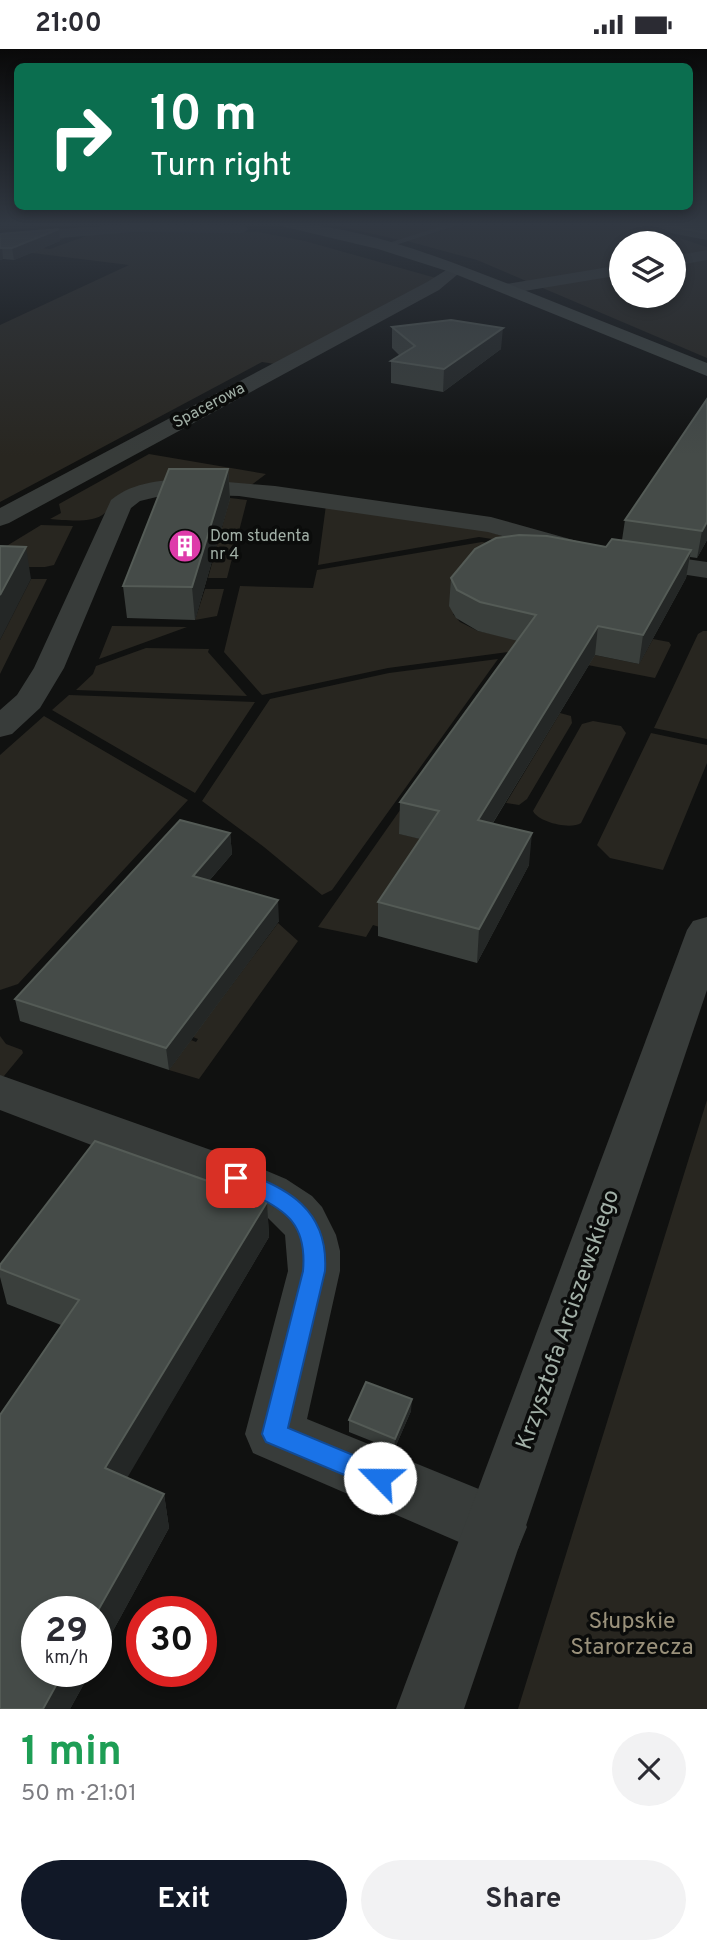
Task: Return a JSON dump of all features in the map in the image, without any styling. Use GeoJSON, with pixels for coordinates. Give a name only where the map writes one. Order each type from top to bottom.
{"type":"FeatureCollection","features":[{"type":"Feature","properties":{"kind":"main road"},"geometry":{"type":"LineString","coordinates":[[536,300],[707,370]]}},
{"type":"Feature","properties":{"kind":"street","name":"Spacerowa"},"geometry":{"type":"LineString","coordinates":[[0,518],[406,300]]}},
{"type":"Feature","properties":{"kind":"street"},"geometry":{"type":"LineString","coordinates":[[0,727],[29,701],[49,668],[120,505],[137,491],[173,488],[241,489],[275,493],[480,523],[605,555],[707,570]]}},
{"type":"Feature","properties":{"kind":"street","name":"Krzysztofa Arciszewskiego"},"geometry":{"type":"LineString","coordinates":[[430,1709],[707,930]]}},
{"type":"Feature","properties":{"kind":"street"},"geometry":{"type":"LineString","coordinates":[[0,1092],[236,1178],[271,1193],[298,1212],[311,1231],[315,1252],[314,1271],[274,1434],[496,1527]]}},
{"type":"Feature","properties":{"kind":"green space"},"geometry":{"type":"Polygon","coordinates":[[[53,300],[394,300],[275,364],[262,362],[0,502],[0,325],[53,300]]]}},
{"type":"Feature","properties":{"kind":"green space"},"geometry":{"type":"Polygon","coordinates":[[[572,300],[609,300],[609,308],[686,308],[686,300],[707,300],[707,358],[572,300]]]}},
{"type":"Feature","properties":{"kind":"green space"},"geometry":{"type":"Polygon","coordinates":[[[149,454],[266,474],[250,486],[128,490],[116,498],[105,513],[93,519],[50,519],[61,513],[59,504],[149,454]]]}},
{"type":"Feature","properties":{"kind":"green space"},"geometry":{"type":"Polygon","coordinates":[[[230,498],[247,500],[227,578],[208,578],[230,498]]]}},
{"type":"Feature","properties":{"kind":"green space"},"geometry":{"type":"Polygon","coordinates":[[[326,505],[469,525],[530,545],[479,537],[318,565],[326,505]]]}},
{"type":"Feature","properties":{"kind":"green space"},"geometry":{"type":"Polygon","coordinates":[[[41,525],[73,526],[54,565],[0,567],[0,550],[41,525]]]}},
{"type":"Feature","properties":{"kind":"green space"},"geometry":{"type":"Polygon","coordinates":[[[482,542],[552,553],[453,614],[460,622],[478,631],[639,664],[653,639],[669,642],[671,645],[655,678],[515,651],[388,668],[262,695],[224,652],[240,586],[313,588],[317,570],[482,542]]]}},
{"type":"Feature","properties":{"kind":"green space"},"geometry":{"type":"Polygon","coordinates":[[[31,579],[47,579],[0,674],[0,640],[31,579]]]}},
{"type":"Feature","properties":{"kind":"green space"},"geometry":{"type":"Polygon","coordinates":[[[205,589],[224,589],[217,616],[195,620],[205,589]]]}},
{"type":"Feature","properties":{"kind":"green space"},"geometry":{"type":"Polygon","coordinates":[[[112,626],[115,626],[187,627],[99,659],[112,626]]]}},
{"type":"Feature","properties":{"kind":"green space"},"geometry":{"type":"Polygon","coordinates":[[[707,631],[707,739],[654,728],[698,634],[707,631]]]}},
{"type":"Feature","properties":{"kind":"green space"},"geometry":{"type":"Polygon","coordinates":[[[146,648],[209,649],[208,652],[247,696],[76,690],[93,674],[96,666],[146,648]]]}},
{"type":"Feature","properties":{"kind":"green space"},"geometry":{"type":"Polygon","coordinates":[[[498,659],[332,890],[322,895],[202,801],[270,699],[389,673],[498,659]]]}},
{"type":"Feature","properties":{"kind":"green space"},"geometry":{"type":"Polygon","coordinates":[[[69,695],[255,702],[195,793],[52,710],[69,695]]]}},
{"type":"Feature","properties":{"kind":"green space"},"geometry":{"type":"Polygon","coordinates":[[[560,713],[571,716],[572,723],[527,799],[519,805],[506,803],[560,713]]]}},
{"type":"Feature","properties":{"kind":"green space"},"geometry":{"type":"Polygon","coordinates":[[[44,716],[188,800],[18,984],[0,990],[0,755],[44,716]]]}},
{"type":"Feature","properties":{"kind":"green space"},"geometry":{"type":"Polygon","coordinates":[[[593,721],[621,726],[626,733],[581,823],[570,826],[547,821],[533,811],[582,724],[593,721]]]}},
{"type":"Feature","properties":{"kind":"green space"},"geometry":{"type":"Polygon","coordinates":[[[651,733],[707,745],[707,763],[663,870],[610,858],[597,845],[651,733]]]}},
{"type":"Feature","properties":{"kind":"green space"},"geometry":{"type":"Polygon","coordinates":[[[424,776],[400,834],[438,843],[383,928],[373,925],[366,937],[318,927],[424,776]]]}},
{"type":"Feature","properties":{"kind":"green space"},"geometry":{"type":"Polygon","coordinates":[[[278,923],[298,941],[199,1079],[169,1070],[191,1040],[196,1042],[198,1039],[193,1037],[278,923]]]}},
{"type":"Feature","properties":{"kind":"green space"},"geometry":{"type":"Polygon","coordinates":[[[0,1036],[6,1044],[22,1050],[23,1053],[4,1076],[0,1077],[0,1036]]]}},
{"type":"Feature","properties":{"kind":"green space","name":"Słupskie Starorzecza"},"geometry":{"type":"Polygon","coordinates":[[[707,1100],[707,1709],[518,1709],[707,1100]]]}},
{"type":"Feature","properties":{"kind":"building"},"geometry":{"type":"Polygon","coordinates":[[[451,320],[503,328],[444,369],[391,361],[415,346],[392,327],[451,320]]]}},
{"type":"Feature","properties":{"kind":"building"},"geometry":{"type":"Polygon","coordinates":[[[707,399],[707,522],[702,531],[625,520],[707,399]]]}},
{"type":"Feature","properties":{"kind":"building"},"geometry":{"type":"Polygon","coordinates":[[[169,469],[228,469],[192,587],[123,586],[169,469]]]}},
{"type":"Feature","properties":{"kind":"building"},"geometry":{"type":"Polygon","coordinates":[[[547,536],[606,547],[612,539],[691,550],[643,635],[598,626],[478,820],[532,833],[479,929],[378,902],[439,811],[400,802],[536,615],[480,602],[457,590],[451,578],[475,549],[496,538],[547,536]]]}},
{"type":"Feature","properties":{"kind":"building"},"geometry":{"type":"Polygon","coordinates":[[[0,546],[26,547],[0,595],[0,546]]]}},
{"type":"Feature","properties":{"kind":"building"},"geometry":{"type":"Polygon","coordinates":[[[180,820],[230,833],[193,876],[278,900],[166,1048],[15,999],[180,820]]]}},
{"type":"Feature","properties":{"kind":"building"},"geometry":{"type":"Polygon","coordinates":[[[95,1141],[267,1202],[105,1468],[164,1494],[106,1596],[21,1596],[21,1687],[55,1687],[43,1709],[0,1709],[0,1415],[79,1300],[0,1269],[0,1265],[95,1141]]]}},
{"type":"Feature","properties":{"kind":"building"},"geometry":{"type":"Polygon","coordinates":[[[366,1382],[412,1399],[395,1439],[349,1420],[366,1382]]]}},
{"type":"Feature","properties":{"kind":"place","name":"Dom studenta nr 4"},"geometry":{"type":"Point","coordinates":[185,546]}},
{"type":"Feature","properties":{"kind":"route"},"geometry":{"type":"LineString","coordinates":[[236,1178],[271,1193],[298,1212],[311,1231],[315,1252],[314,1271],[274,1434],[380,1478]]}}]}
